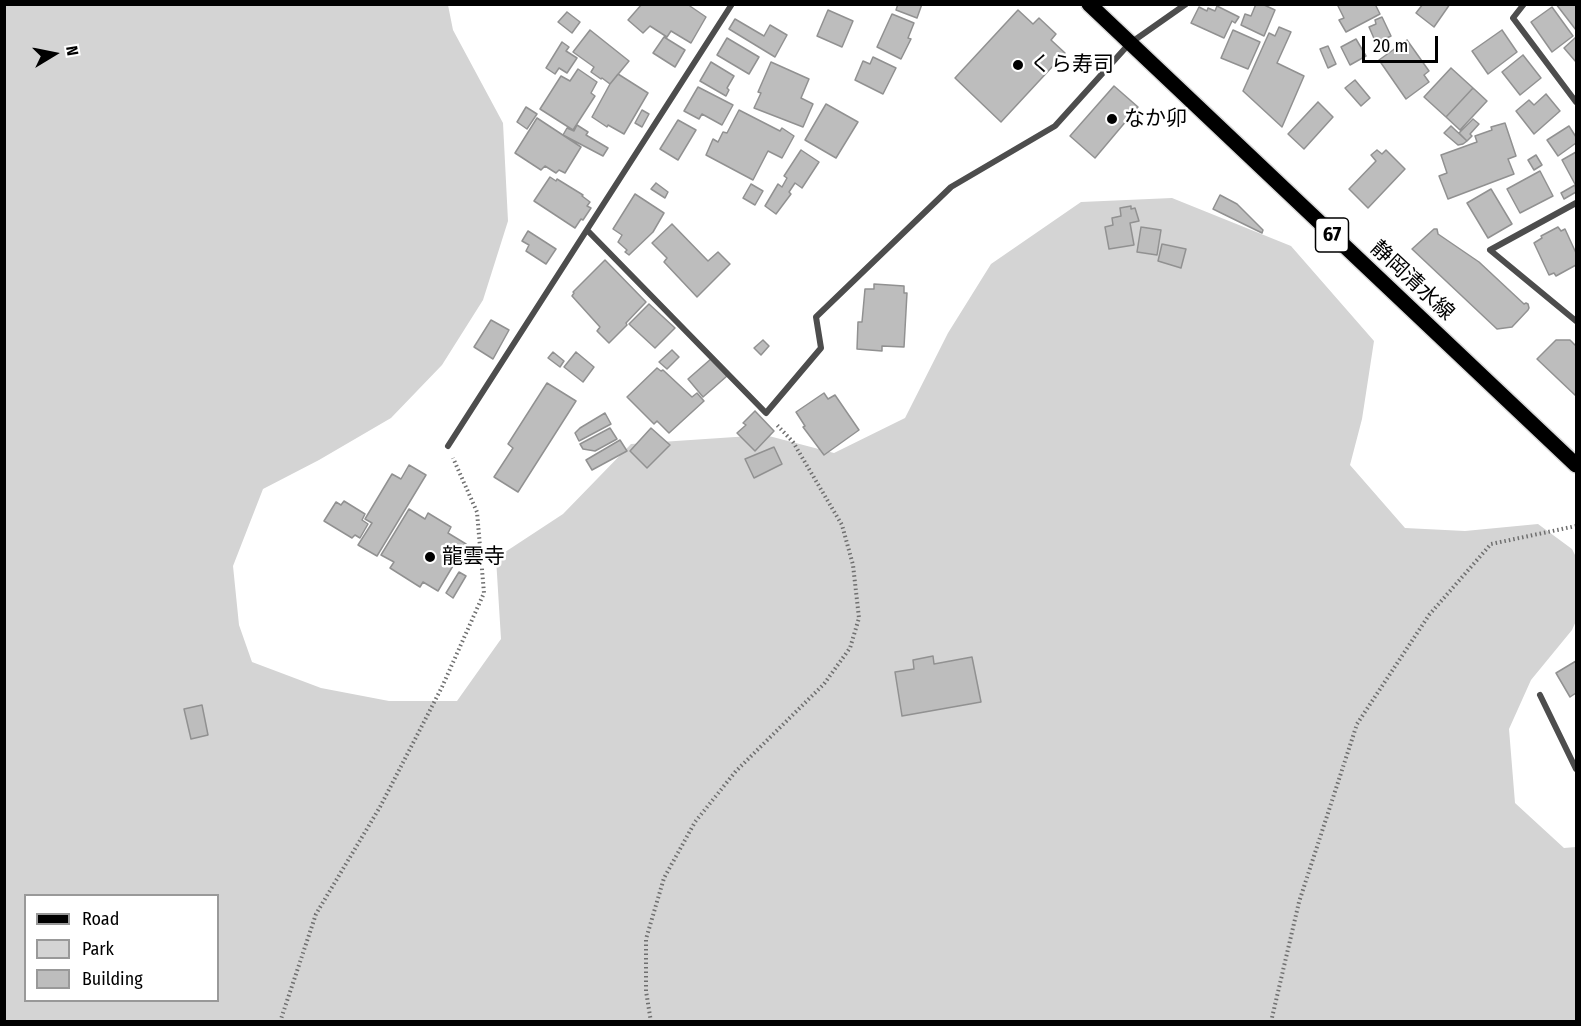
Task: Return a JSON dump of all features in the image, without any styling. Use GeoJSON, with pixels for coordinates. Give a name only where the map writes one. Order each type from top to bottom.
{"type":"FeatureCollection","features":[{"type":"Feature","properties":{"kind":"main road","name":"静岡清水線"},"geometry":{"type":"LineString","coordinates":[[1089,4],[1576,465]]}},
{"type":"Feature","properties":{"kind":"street"},"geometry":{"type":"LineString","coordinates":[[448,446],[732,4]]}},
{"type":"Feature","properties":{"kind":"street"},"geometry":{"type":"LineString","coordinates":[[587,230],[766,413],[821,348],[816,317],[951,187],[1055,126],[1129,44],[1186,4]]}},
{"type":"Feature","properties":{"kind":"street"},"geometry":{"type":"LineString","coordinates":[[1524,4],[1513,18],[1576,102]]}},
{"type":"Feature","properties":{"kind":"street"},"geometry":{"type":"LineString","coordinates":[[1576,202],[1490,250],[1576,321]]}},
{"type":"Feature","properties":{"kind":"street"},"geometry":{"type":"LineString","coordinates":[[1540,695],[1576,769]]}},
{"type":"Feature","properties":{"kind":"path"},"geometry":{"type":"LineString","coordinates":[[651,1022],[646,991],[646,939],[664,878],[695,822],[736,771],[824,684],[850,648],[859,618],[853,565],[842,525],[793,442],[766,413]]}},
{"type":"Feature","properties":{"kind":"path"},"geometry":{"type":"LineString","coordinates":[[280,1022],[316,914],[380,807],[442,687],[484,593],[477,512],[448,446]]}},
{"type":"Feature","properties":{"kind":"path"},"geometry":{"type":"LineString","coordinates":[[1271,1022],[1299,902],[1357,723],[1429,615],[1491,544],[1576,526]]}},
{"type":"Feature","properties":{"kind":"green space"},"geometry":{"type":"Polygon","coordinates":[[[5,5],[448,5],[453,30],[503,123],[508,221],[483,300],[442,365],[391,418],[319,460],[263,489],[233,566],[239,625],[252,662],[321,688],[389,701],[457,701],[501,639],[496,558],[563,514],[631,444],[765,435],[834,453],[905,418],[948,333],[991,264],[1081,202],[1172,198],[1291,246],[1374,341],[1362,419],[1350,465],[1405,528],[1465,531],[1538,524],[1572,549],[1576,557],[1576,621],[1572,630],[1531,680],[1509,729],[1515,803],[1564,848],[1576,847],[1576,1021],[5,1022],[5,5]]]}},
{"type":"Feature","properties":{"kind":"building"},"geometry":{"type":"Polygon","coordinates":[[[642,4],[687,4],[706,17],[691,43],[671,31],[667,37],[650,26],[643,33],[628,20],[642,4]]]}},
{"type":"Feature","properties":{"kind":"building"},"geometry":{"type":"Polygon","coordinates":[[[898,4],[922,4],[917,18],[896,10],[898,4]]]}},
{"type":"Feature","properties":{"kind":"building"},"geometry":{"type":"Polygon","coordinates":[[[1256,4],[1262,4],[1275,10],[1264,36],[1241,25],[1245,14],[1251,16],[1256,4]]]}},
{"type":"Feature","properties":{"kind":"building"},"geometry":{"type":"Polygon","coordinates":[[[1337,4],[1375,4],[1380,14],[1346,32],[1339,20],[1344,18],[1337,4]]]}},
{"type":"Feature","properties":{"kind":"building"},"geometry":{"type":"Polygon","coordinates":[[[1423,4],[1450,4],[1434,27],[1416,13],[1423,4]]]}},
{"type":"Feature","properties":{"kind":"building"},"geometry":{"type":"Polygon","coordinates":[[[1556,4],[1576,4],[1576,30],[1556,4]]]}},
{"type":"Feature","properties":{"kind":"building"},"geometry":{"type":"Polygon","coordinates":[[[1217,6],[1239,17],[1235,23],[1232,21],[1224,38],[1191,23],[1199,7],[1207,11],[1208,8],[1215,11],[1217,6]]]}},
{"type":"Feature","properties":{"kind":"building"},"geometry":{"type":"Polygon","coordinates":[[[1552,7],[1573,36],[1552,52],[1531,22],[1552,7]]]}},
{"type":"Feature","properties":{"kind":"building"},"geometry":{"type":"Polygon","coordinates":[[[828,10],[853,21],[842,47],[817,36],[828,10]]]}},
{"type":"Feature","properties":{"kind":"building"},"geometry":{"type":"Polygon","coordinates":[[[1018,10],[1033,24],[1039,18],[1056,34],[1051,40],[1065,53],[1001,122],[955,78],[1018,10]]]}},
{"type":"Feature","properties":{"kind":"building"},"geometry":{"type":"Polygon","coordinates":[[[567,12],[580,22],[572,33],[558,22],[567,12]]]}},
{"type":"Feature","properties":{"kind":"building"},"geometry":{"type":"Polygon","coordinates":[[[892,14],[914,23],[908,38],[911,39],[901,59],[877,47],[892,14]]]}},
{"type":"Feature","properties":{"kind":"building"},"geometry":{"type":"Polygon","coordinates":[[[1382,17],[1391,36],[1376,43],[1369,27],[1376,24],[1375,20],[1382,17]]]}},
{"type":"Feature","properties":{"kind":"building"},"geometry":{"type":"Polygon","coordinates":[[[735,19],[764,36],[770,25],[787,35],[775,57],[729,29],[735,19]]]}},
{"type":"Feature","properties":{"kind":"building"},"geometry":{"type":"Polygon","coordinates":[[[1279,27],[1291,32],[1277,63],[1304,76],[1282,127],[1243,91],[1269,33],[1275,36],[1279,27]]]}},
{"type":"Feature","properties":{"kind":"building"},"geometry":{"type":"Polygon","coordinates":[[[590,30],[629,61],[610,84],[591,72],[594,67],[573,52],[590,30]]]}},
{"type":"Feature","properties":{"kind":"building"},"geometry":{"type":"Polygon","coordinates":[[[1233,30],[1260,42],[1248,69],[1221,58],[1233,30]]]}},
{"type":"Feature","properties":{"kind":"building"},"geometry":{"type":"Polygon","coordinates":[[[1502,30],[1517,52],[1488,74],[1472,51],[1502,30]]]}},
{"type":"Feature","properties":{"kind":"building"},"geometry":{"type":"Polygon","coordinates":[[[664,37],[685,50],[675,67],[653,53],[664,37]]]}},
{"type":"Feature","properties":{"kind":"building"},"geometry":{"type":"Polygon","coordinates":[[[1576,37],[1576,62],[1564,48],[1576,37]]]}},
{"type":"Feature","properties":{"kind":"building"},"geometry":{"type":"Polygon","coordinates":[[[727,38],[759,57],[749,74],[717,55],[727,38]]]}},
{"type":"Feature","properties":{"kind":"building"},"geometry":{"type":"Polygon","coordinates":[[[1356,39],[1366,56],[1350,65],[1341,47],[1356,39]]]}},
{"type":"Feature","properties":{"kind":"building"},"geometry":{"type":"Polygon","coordinates":[[[1407,40],[1429,71],[1424,75],[1429,82],[1406,99],[1379,60],[1407,40]]]}},
{"type":"Feature","properties":{"kind":"building"},"geometry":{"type":"Polygon","coordinates":[[[562,42],[569,47],[566,51],[577,58],[567,73],[559,68],[555,74],[546,68],[562,42]]]}},
{"type":"Feature","properties":{"kind":"building"},"geometry":{"type":"Polygon","coordinates":[[[1328,46],[1336,64],[1328,68],[1320,49],[1328,46]]]}},
{"type":"Feature","properties":{"kind":"building"},"geometry":{"type":"Polygon","coordinates":[[[1523,55],[1541,78],[1520,95],[1502,72],[1523,55]]]}},
{"type":"Feature","properties":{"kind":"building"},"geometry":{"type":"Polygon","coordinates":[[[873,57],[896,68],[883,94],[855,80],[863,61],[870,64],[873,57]]]}},
{"type":"Feature","properties":{"kind":"building"},"geometry":{"type":"Polygon","coordinates":[[[711,62],[734,76],[727,88],[729,90],[726,96],[700,81],[711,62]]]}},
{"type":"Feature","properties":{"kind":"building"},"geometry":{"type":"Polygon","coordinates":[[[771,62],[809,79],[801,98],[813,104],[803,127],[754,108],[771,62]]]}},
{"type":"Feature","properties":{"kind":"building"},"geometry":{"type":"Polygon","coordinates":[[[1451,68],[1473,88],[1446,117],[1424,97],[1451,68]]]}},
{"type":"Feature","properties":{"kind":"building"},"geometry":{"type":"Polygon","coordinates":[[[578,69],[597,82],[591,93],[595,96],[573,130],[540,109],[561,76],[570,81],[578,69]]]}},
{"type":"Feature","properties":{"kind":"building"},"geometry":{"type":"Polygon","coordinates":[[[618,74],[648,93],[624,134],[592,117],[618,74]]]}},
{"type":"Feature","properties":{"kind":"building"},"geometry":{"type":"Polygon","coordinates":[[[1355,80],[1370,98],[1361,106],[1345,88],[1355,80]]]}},
{"type":"Feature","properties":{"kind":"building"},"geometry":{"type":"Polygon","coordinates":[[[1114,86],[1138,107],[1095,158],[1070,136],[1114,86]]]}},
{"type":"Feature","properties":{"kind":"building"},"geometry":{"type":"Polygon","coordinates":[[[698,87],[733,105],[722,125],[702,114],[699,119],[684,111],[698,87]]]}},
{"type":"Feature","properties":{"kind":"building"},"geometry":{"type":"Polygon","coordinates":[[[1473,88],[1487,101],[1460,130],[1446,117],[1473,88]]]}},
{"type":"Feature","properties":{"kind":"building"},"geometry":{"type":"Polygon","coordinates":[[[1546,94],[1560,111],[1534,134],[1516,111],[1529,100],[1534,105],[1546,94]]]}},
{"type":"Feature","properties":{"kind":"building"},"geometry":{"type":"Polygon","coordinates":[[[1318,102],[1333,117],[1304,149],[1288,134],[1318,102]]]}},
{"type":"Feature","properties":{"kind":"building"},"geometry":{"type":"Polygon","coordinates":[[[826,104],[858,122],[836,158],[805,140],[826,104]]]}},
{"type":"Feature","properties":{"kind":"building"},"geometry":{"type":"Polygon","coordinates":[[[526,107],[537,114],[527,129],[517,122],[526,107]]]}},
{"type":"Feature","properties":{"kind":"building"},"geometry":{"type":"Polygon","coordinates":[[[642,110],[649,114],[642,127],[635,123],[642,110]]]}},
{"type":"Feature","properties":{"kind":"building"},"geometry":{"type":"Polygon","coordinates":[[[739,110],[780,131],[782,128],[794,136],[782,158],[768,151],[753,180],[706,155],[713,139],[718,142],[723,132],[727,133],[739,110]]]}},
{"type":"Feature","properties":{"kind":"building"},"geometry":{"type":"Polygon","coordinates":[[[537,118],[581,147],[565,173],[559,170],[556,173],[545,166],[541,170],[515,153],[537,118]]]}},
{"type":"Feature","properties":{"kind":"building"},"geometry":{"type":"Polygon","coordinates":[[[1473,119],[1479,124],[1467,141],[1459,133],[1473,119]]]}},
{"type":"Feature","properties":{"kind":"building"},"geometry":{"type":"Polygon","coordinates":[[[678,120],[696,130],[678,160],[660,149],[678,120]]]}},
{"type":"Feature","properties":{"kind":"building"},"geometry":{"type":"Polygon","coordinates":[[[1505,123],[1516,156],[1508,159],[1514,174],[1448,199],[1439,176],[1447,173],[1441,155],[1477,142],[1475,136],[1492,130],[1491,127],[1505,123]]]}},
{"type":"Feature","properties":{"kind":"building"},"geometry":{"type":"Polygon","coordinates":[[[577,125],[588,132],[586,135],[608,148],[603,156],[563,135],[567,128],[574,131],[577,125]]]}},
{"type":"Feature","properties":{"kind":"building"},"geometry":{"type":"Polygon","coordinates":[[[1451,126],[1467,141],[1458,145],[1444,133],[1451,126]]]}},
{"type":"Feature","properties":{"kind":"building"},"geometry":{"type":"Polygon","coordinates":[[[1569,126],[1576,137],[1576,143],[1558,156],[1547,140],[1569,126]]]}},
{"type":"Feature","properties":{"kind":"building"},"geometry":{"type":"Polygon","coordinates":[[[801,150],[819,162],[802,188],[795,183],[789,192],[791,194],[776,214],[765,206],[778,184],[782,187],[787,178],[784,176],[801,150]]]}},
{"type":"Feature","properties":{"kind":"building"},"geometry":{"type":"Polygon","coordinates":[[[1377,150],[1382,154],[1386,150],[1405,169],[1368,208],[1349,189],[1376,161],[1371,155],[1377,150]]]}},
{"type":"Feature","properties":{"kind":"building"},"geometry":{"type":"Polygon","coordinates":[[[1576,152],[1576,186],[1562,160],[1576,152]]]}},
{"type":"Feature","properties":{"kind":"building"},"geometry":{"type":"Polygon","coordinates":[[[1536,155],[1542,165],[1534,170],[1528,160],[1536,155]]]}},
{"type":"Feature","properties":{"kind":"building"},"geometry":{"type":"Polygon","coordinates":[[[1540,171],[1553,196],[1520,213],[1507,189],[1540,171]]]}},
{"type":"Feature","properties":{"kind":"building"},"geometry":{"type":"Polygon","coordinates":[[[550,177],[583,195],[590,202],[587,206],[591,208],[575,228],[534,201],[550,177]]]}},
{"type":"Feature","properties":{"kind":"building"},"geometry":{"type":"Polygon","coordinates":[[[656,183],[668,192],[665,198],[651,189],[656,183]]]}},
{"type":"Feature","properties":{"kind":"building"},"geometry":{"type":"Polygon","coordinates":[[[751,184],[763,191],[755,205],[743,198],[751,184]]]}},
{"type":"Feature","properties":{"kind":"building"},"geometry":{"type":"Polygon","coordinates":[[[1575,185],[1576,192],[1564,199],[1561,193],[1575,185]]]}},
{"type":"Feature","properties":{"kind":"building"},"geometry":{"type":"Polygon","coordinates":[[[1491,189],[1512,224],[1488,238],[1467,203],[1491,189]]]}},
{"type":"Feature","properties":{"kind":"building"},"geometry":{"type":"Polygon","coordinates":[[[635,194],[664,213],[653,232],[629,255],[618,242],[622,235],[613,229],[635,194]]]}},
{"type":"Feature","properties":{"kind":"building"},"geometry":{"type":"Polygon","coordinates":[[[1220,195],[1237,204],[1263,230],[1262,233],[1213,209],[1220,195]]]}},
{"type":"Feature","properties":{"kind":"building"},"geometry":{"type":"Polygon","coordinates":[[[1131,206],[1131,209],[1135,208],[1139,221],[1130,223],[1134,245],[1109,249],[1105,227],[1113,225],[1112,218],[1121,216],[1120,208],[1131,206]]]}},
{"type":"Feature","properties":{"kind":"building"},"geometry":{"type":"Polygon","coordinates":[[[672,224],[708,261],[718,252],[730,264],[697,297],[664,262],[667,258],[652,243],[672,224]]]}},
{"type":"Feature","properties":{"kind":"building"},"geometry":{"type":"Polygon","coordinates":[[[1141,227],[1161,230],[1157,255],[1137,252],[1141,227]]]}},
{"type":"Feature","properties":{"kind":"building"},"geometry":{"type":"Polygon","coordinates":[[[1558,227],[1561,231],[1565,229],[1576,253],[1576,265],[1556,276],[1554,273],[1549,275],[1534,243],[1542,238],[1541,236],[1558,227]]]}},
{"type":"Feature","properties":{"kind":"building"},"geometry":{"type":"Polygon","coordinates":[[[1434,229],[1479,262],[1524,304],[1528,304],[1528,310],[1512,327],[1497,329],[1412,249],[1434,229]]]}},
{"type":"Feature","properties":{"kind":"building"},"geometry":{"type":"Polygon","coordinates":[[[528,231],[556,249],[546,264],[526,251],[529,245],[522,241],[528,231]]]}},
{"type":"Feature","properties":{"kind":"building"},"geometry":{"type":"Polygon","coordinates":[[[1162,244],[1186,249],[1181,268],[1158,261],[1162,244]]]}},
{"type":"Feature","properties":{"kind":"building"},"geometry":{"type":"Polygon","coordinates":[[[605,260],[646,302],[609,343],[597,331],[600,327],[572,296],[573,292],[605,260]]]}},
{"type":"Feature","properties":{"kind":"building"},"geometry":{"type":"Polygon","coordinates":[[[874,284],[904,286],[904,293],[907,293],[904,347],[882,346],[882,351],[857,349],[858,322],[862,322],[865,289],[874,289],[874,284]]]}},
{"type":"Feature","properties":{"kind":"building"},"geometry":{"type":"Polygon","coordinates":[[[649,304],[675,328],[655,348],[629,324],[649,304]]]}},
{"type":"Feature","properties":{"kind":"building"},"geometry":{"type":"Polygon","coordinates":[[[491,320],[509,330],[493,359],[474,347],[491,320]]]}},
{"type":"Feature","properties":{"kind":"building"},"geometry":{"type":"Polygon","coordinates":[[[763,340],[769,346],[761,355],[754,348],[763,340]]]}},
{"type":"Feature","properties":{"kind":"building"},"geometry":{"type":"Polygon","coordinates":[[[1556,340],[1570,340],[1576,346],[1576,396],[1537,359],[1556,340]]]}},
{"type":"Feature","properties":{"kind":"building"},"geometry":{"type":"Polygon","coordinates":[[[672,350],[679,357],[667,369],[659,362],[672,350]]]}},
{"type":"Feature","properties":{"kind":"building"},"geometry":{"type":"Polygon","coordinates":[[[553,352],[564,361],[560,367],[548,358],[553,352]]]}},
{"type":"Feature","properties":{"kind":"building"},"geometry":{"type":"Polygon","coordinates":[[[576,352],[594,367],[583,382],[564,367],[576,352]]]}},
{"type":"Feature","properties":{"kind":"building"},"geometry":{"type":"Polygon","coordinates":[[[712,358],[727,376],[703,397],[688,379],[712,358]]]}},
{"type":"Feature","properties":{"kind":"building"},"geometry":{"type":"Polygon","coordinates":[[[657,368],[663,370],[692,397],[697,393],[704,401],[669,433],[657,421],[654,424],[627,397],[657,368]]]}},
{"type":"Feature","properties":{"kind":"building"},"geometry":{"type":"Polygon","coordinates":[[[547,383],[576,401],[518,492],[494,477],[513,448],[508,444],[547,383]]]}},
{"type":"Feature","properties":{"kind":"building"},"geometry":{"type":"Polygon","coordinates":[[[824,393],[828,399],[835,395],[859,430],[824,455],[803,427],[805,426],[796,412],[824,393]]]}},
{"type":"Feature","properties":{"kind":"building"},"geometry":{"type":"Polygon","coordinates":[[[755,411],[774,431],[755,451],[737,433],[746,425],[743,423],[755,411]]]}},
{"type":"Feature","properties":{"kind":"building"},"geometry":{"type":"Polygon","coordinates":[[[605,413],[611,424],[579,441],[575,433],[605,413]]]}},
{"type":"Feature","properties":{"kind":"building"},"geometry":{"type":"Polygon","coordinates":[[[610,428],[617,439],[595,451],[583,449],[580,444],[610,428]]]}},
{"type":"Feature","properties":{"kind":"building"},"geometry":{"type":"Polygon","coordinates":[[[651,428],[670,445],[647,468],[630,451],[651,428]]]}},
{"type":"Feature","properties":{"kind":"building"},"geometry":{"type":"Polygon","coordinates":[[[620,440],[627,451],[592,470],[586,460],[620,440]]]}},
{"type":"Feature","properties":{"kind":"building"},"geometry":{"type":"Polygon","coordinates":[[[774,447],[782,464],[754,478],[745,459],[774,447]]]}},
{"type":"Feature","properties":{"kind":"building"},"geometry":{"type":"Polygon","coordinates":[[[409,465],[426,475],[377,556],[358,545],[372,523],[365,519],[392,474],[401,479],[409,465]]]}},
{"type":"Feature","properties":{"kind":"building"},"geometry":{"type":"Polygon","coordinates":[[[344,501],[365,514],[362,520],[368,524],[360,538],[355,535],[352,538],[324,521],[336,502],[341,505],[344,501]]]}},
{"type":"Feature","properties":{"kind":"building"},"geometry":{"type":"Polygon","coordinates":[[[409,509],[425,519],[428,513],[451,527],[448,533],[466,544],[438,591],[423,582],[420,587],[390,568],[394,562],[381,555],[409,509]]]}},
{"type":"Feature","properties":{"kind":"building"},"geometry":{"type":"Polygon","coordinates":[[[459,572],[466,576],[453,598],[446,593],[459,572]]]}},
{"type":"Feature","properties":{"kind":"building"},"geometry":{"type":"Polygon","coordinates":[[[933,656],[934,664],[972,657],[981,702],[902,716],[895,672],[914,669],[913,660],[933,656]]]}},
{"type":"Feature","properties":{"kind":"building"},"geometry":{"type":"Polygon","coordinates":[[[1576,661],[1576,693],[1570,697],[1556,673],[1576,661]]]}},
{"type":"Feature","properties":{"kind":"building"},"geometry":{"type":"Polygon","coordinates":[[[202,705],[208,735],[191,739],[184,709],[202,705]]]}},
{"type":"Feature","properties":{"kind":"place","name":"くら寿司"},"geometry":{"type":"Point","coordinates":[1018,65]}},
{"type":"Feature","properties":{"kind":"place","name":"なか卯"},"geometry":{"type":"Point","coordinates":[1112,119]}},
{"type":"Feature","properties":{"kind":"place","name":"龍雲寺"},"geometry":{"type":"Point","coordinates":[430,557]}}]}
